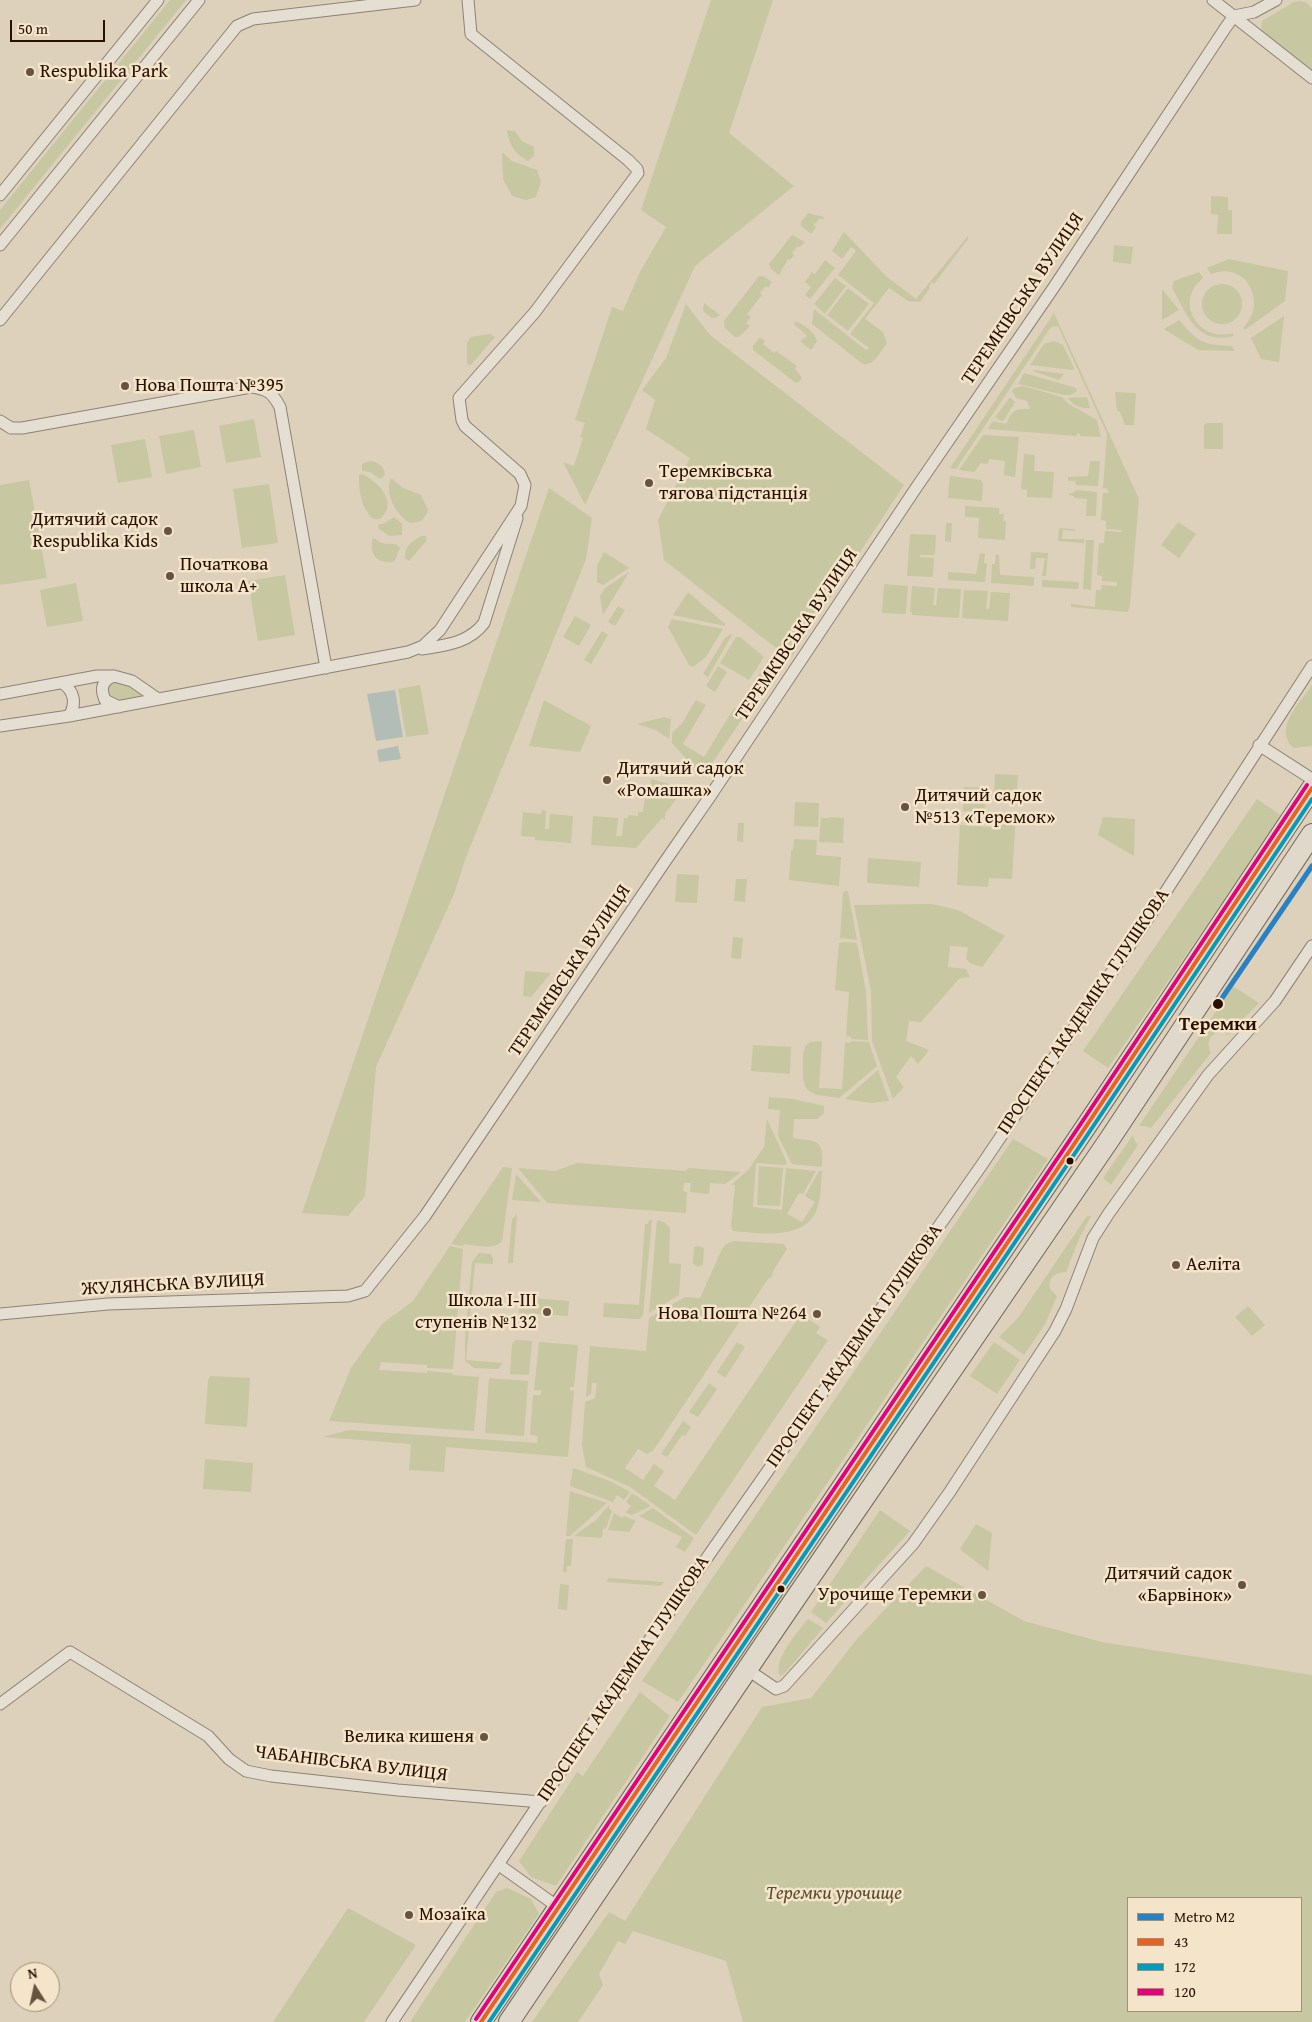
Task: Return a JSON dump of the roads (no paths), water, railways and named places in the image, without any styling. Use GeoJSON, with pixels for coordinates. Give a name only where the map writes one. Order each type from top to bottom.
{"type":"FeatureCollection","features":[{"type":"Feature","properties":{"kind":"highway"},"geometry":{"type":"LineString","coordinates":[[480,2022],[1087,1125],[1312,788]]}},
{"type":"Feature","properties":{"kind":"highway"},"geometry":{"type":"LineString","coordinates":[[509,2022],[1109,1140],[1312,834]]}},
{"type":"Feature","properties":{"kind":"street"},"geometry":{"type":"LineString","coordinates":[[0,195],[158,0]]}},
{"type":"Feature","properties":{"kind":"street"},"geometry":{"type":"LineString","coordinates":[[0,245],[199,0]]}},
{"type":"Feature","properties":{"kind":"street"},"geometry":{"type":"LineString","coordinates":[[0,320],[237,26],[253,19],[415,0]]}},
{"type":"Feature","properties":{"kind":"street"},"geometry":{"type":"LineString","coordinates":[[0,726],[119,707],[408,652],[462,640],[477,632],[489,611],[521,506],[525,485],[516,468],[465,426],[462,420],[459,398],[535,312],[638,173],[637,169],[628,160],[471,34],[468,0]]}},
{"type":"Feature","properties":{"kind":"street"},"geometry":{"type":"LineString","coordinates":[[1213,0],[1312,78]]}},
{"type":"Feature","properties":{"kind":"street"},"geometry":{"type":"LineString","coordinates":[[1234,16],[1254,12],[1276,0]]}},
{"type":"Feature","properties":{"kind":"street","name":"ТЕРЕМКІВСЬКА ВУЛИЦЯ"},"geometry":{"type":"LineString","coordinates":[[348,1296],[365,1291],[425,1216],[709,798],[916,488],[1054,287],[1234,16]]}},
{"type":"Feature","properties":{"kind":"street"},"geometry":{"type":"LineString","coordinates":[[0,421],[11,428],[68,420],[251,387],[264,389],[275,397],[280,407],[326,668]]}},
{"type":"Feature","properties":{"kind":"street"},"geometry":{"type":"LineString","coordinates":[[408,652],[423,646],[440,630],[521,506]]}},
{"type":"Feature","properties":{"kind":"street","name":"ПРОСПЕКТ АКАДЕМІКА ГЛУШКОВА"},"geometry":{"type":"LineString","coordinates":[[392,2022],[696,1573],[981,1166],[1159,902],[1312,666]]}},
{"type":"Feature","properties":{"kind":"street"},"geometry":{"type":"LineString","coordinates":[[0,694],[97,676],[114,676],[132,681],[158,699]]}},
{"type":"Feature","properties":{"kind":"street"},"geometry":{"type":"LineString","coordinates":[[114,676],[106,680],[102,685],[101,692],[105,700],[119,707]]}},
{"type":"Feature","properties":{"kind":"street"},"geometry":{"type":"LineString","coordinates":[[62,683],[71,689],[73,693],[74,707],[69,716]]}},
{"type":"Feature","properties":{"kind":"street"},"geometry":{"type":"LineString","coordinates":[[1259,745],[1312,779]]}},
{"type":"Feature","properties":{"kind":"street"},"geometry":{"type":"LineString","coordinates":[[748,1670],[776,1689],[784,1686],[913,1544],[955,1484],[1055,1331],[1066,1309],[1092,1238],[1208,1075],[1275,1001],[1312,946]]}},
{"type":"Feature","properties":{"kind":"street","name":"ЖУЛЯНСЬКА ВУЛИЦЯ"},"geometry":{"type":"LineString","coordinates":[[0,1314],[108,1304],[348,1296]]}},
{"type":"Feature","properties":{"kind":"street","name":"ЧАБАНІВСЬКА ВУЛИЦЯ"},"geometry":{"type":"LineString","coordinates":[[0,1704],[70,1652],[208,1736],[229,1759],[246,1771],[271,1776],[398,1790],[541,1802]]}},
{"type":"Feature","properties":{"kind":"street"},"geometry":{"type":"LineString","coordinates":[[499,1865],[558,1907]]}},
{"type":"Feature","properties":{"kind":"metro line","name":"M2"},"geometry":{"type":"LineString","coordinates":[[1218,1004],[1312,866]]}},
{"type":"Feature","properties":{"kind":"place","name":"Respublika Park"},"geometry":{"type":"Point","coordinates":[30,72]}},
{"type":"Feature","properties":{"kind":"place","name":"Нова Пошта №395"},"geometry":{"type":"Point","coordinates":[125,386]}},
{"type":"Feature","properties":{"kind":"place","name":"Теремківська тягова підстанція"},"geometry":{"type":"Point","coordinates":[649,483]}},
{"type":"Feature","properties":{"kind":"place","name":"Дитячий садок Respublika Kids"},"geometry":{"type":"Point","coordinates":[168,531]}},
{"type":"Feature","properties":{"kind":"place","name":"Початкова школа А+"},"geometry":{"type":"Point","coordinates":[170,576]}},
{"type":"Feature","properties":{"kind":"place","name":"Дитячий садок «Ромашка»"},"geometry":{"type":"Point","coordinates":[607,780]}},
{"type":"Feature","properties":{"kind":"place","name":"Дитячий садок №513 «Теремок»"},"geometry":{"type":"Point","coordinates":[905,807]}},
{"type":"Feature","properties":{"kind":"place","name":"Теремки"},"geometry":{"type":"Point","coordinates":[1218,1004]}},
{"type":"Feature","properties":{"kind":"place","name":"Аеліта"},"geometry":{"type":"Point","coordinates":[1176,1265]}},
{"type":"Feature","properties":{"kind":"place","name":"Школа І-ІІІ ступенів №132"},"geometry":{"type":"Point","coordinates":[547,1312]}},
{"type":"Feature","properties":{"kind":"place","name":"Нова Пошта №264"},"geometry":{"type":"Point","coordinates":[817,1314]}},
{"type":"Feature","properties":{"kind":"place","name":"Дитячий садок «Барвінок»"},"geometry":{"type":"Point","coordinates":[1242,1585]}},
{"type":"Feature","properties":{"kind":"place","name":"Урочище Теремки"},"geometry":{"type":"Point","coordinates":[982,1595]}},
{"type":"Feature","properties":{"kind":"place","name":"Велика кишеня"},"geometry":{"type":"Point","coordinates":[484,1737]}},
{"type":"Feature","properties":{"kind":"place","name":"Мозаїка"},"geometry":{"type":"Point","coordinates":[409,1915]}},
{"type":"Feature","properties":{"kind":"park label","name":"Теремки урочище"},"geometry":{"type":"Point","coordinates":[834,1894]}}]}
